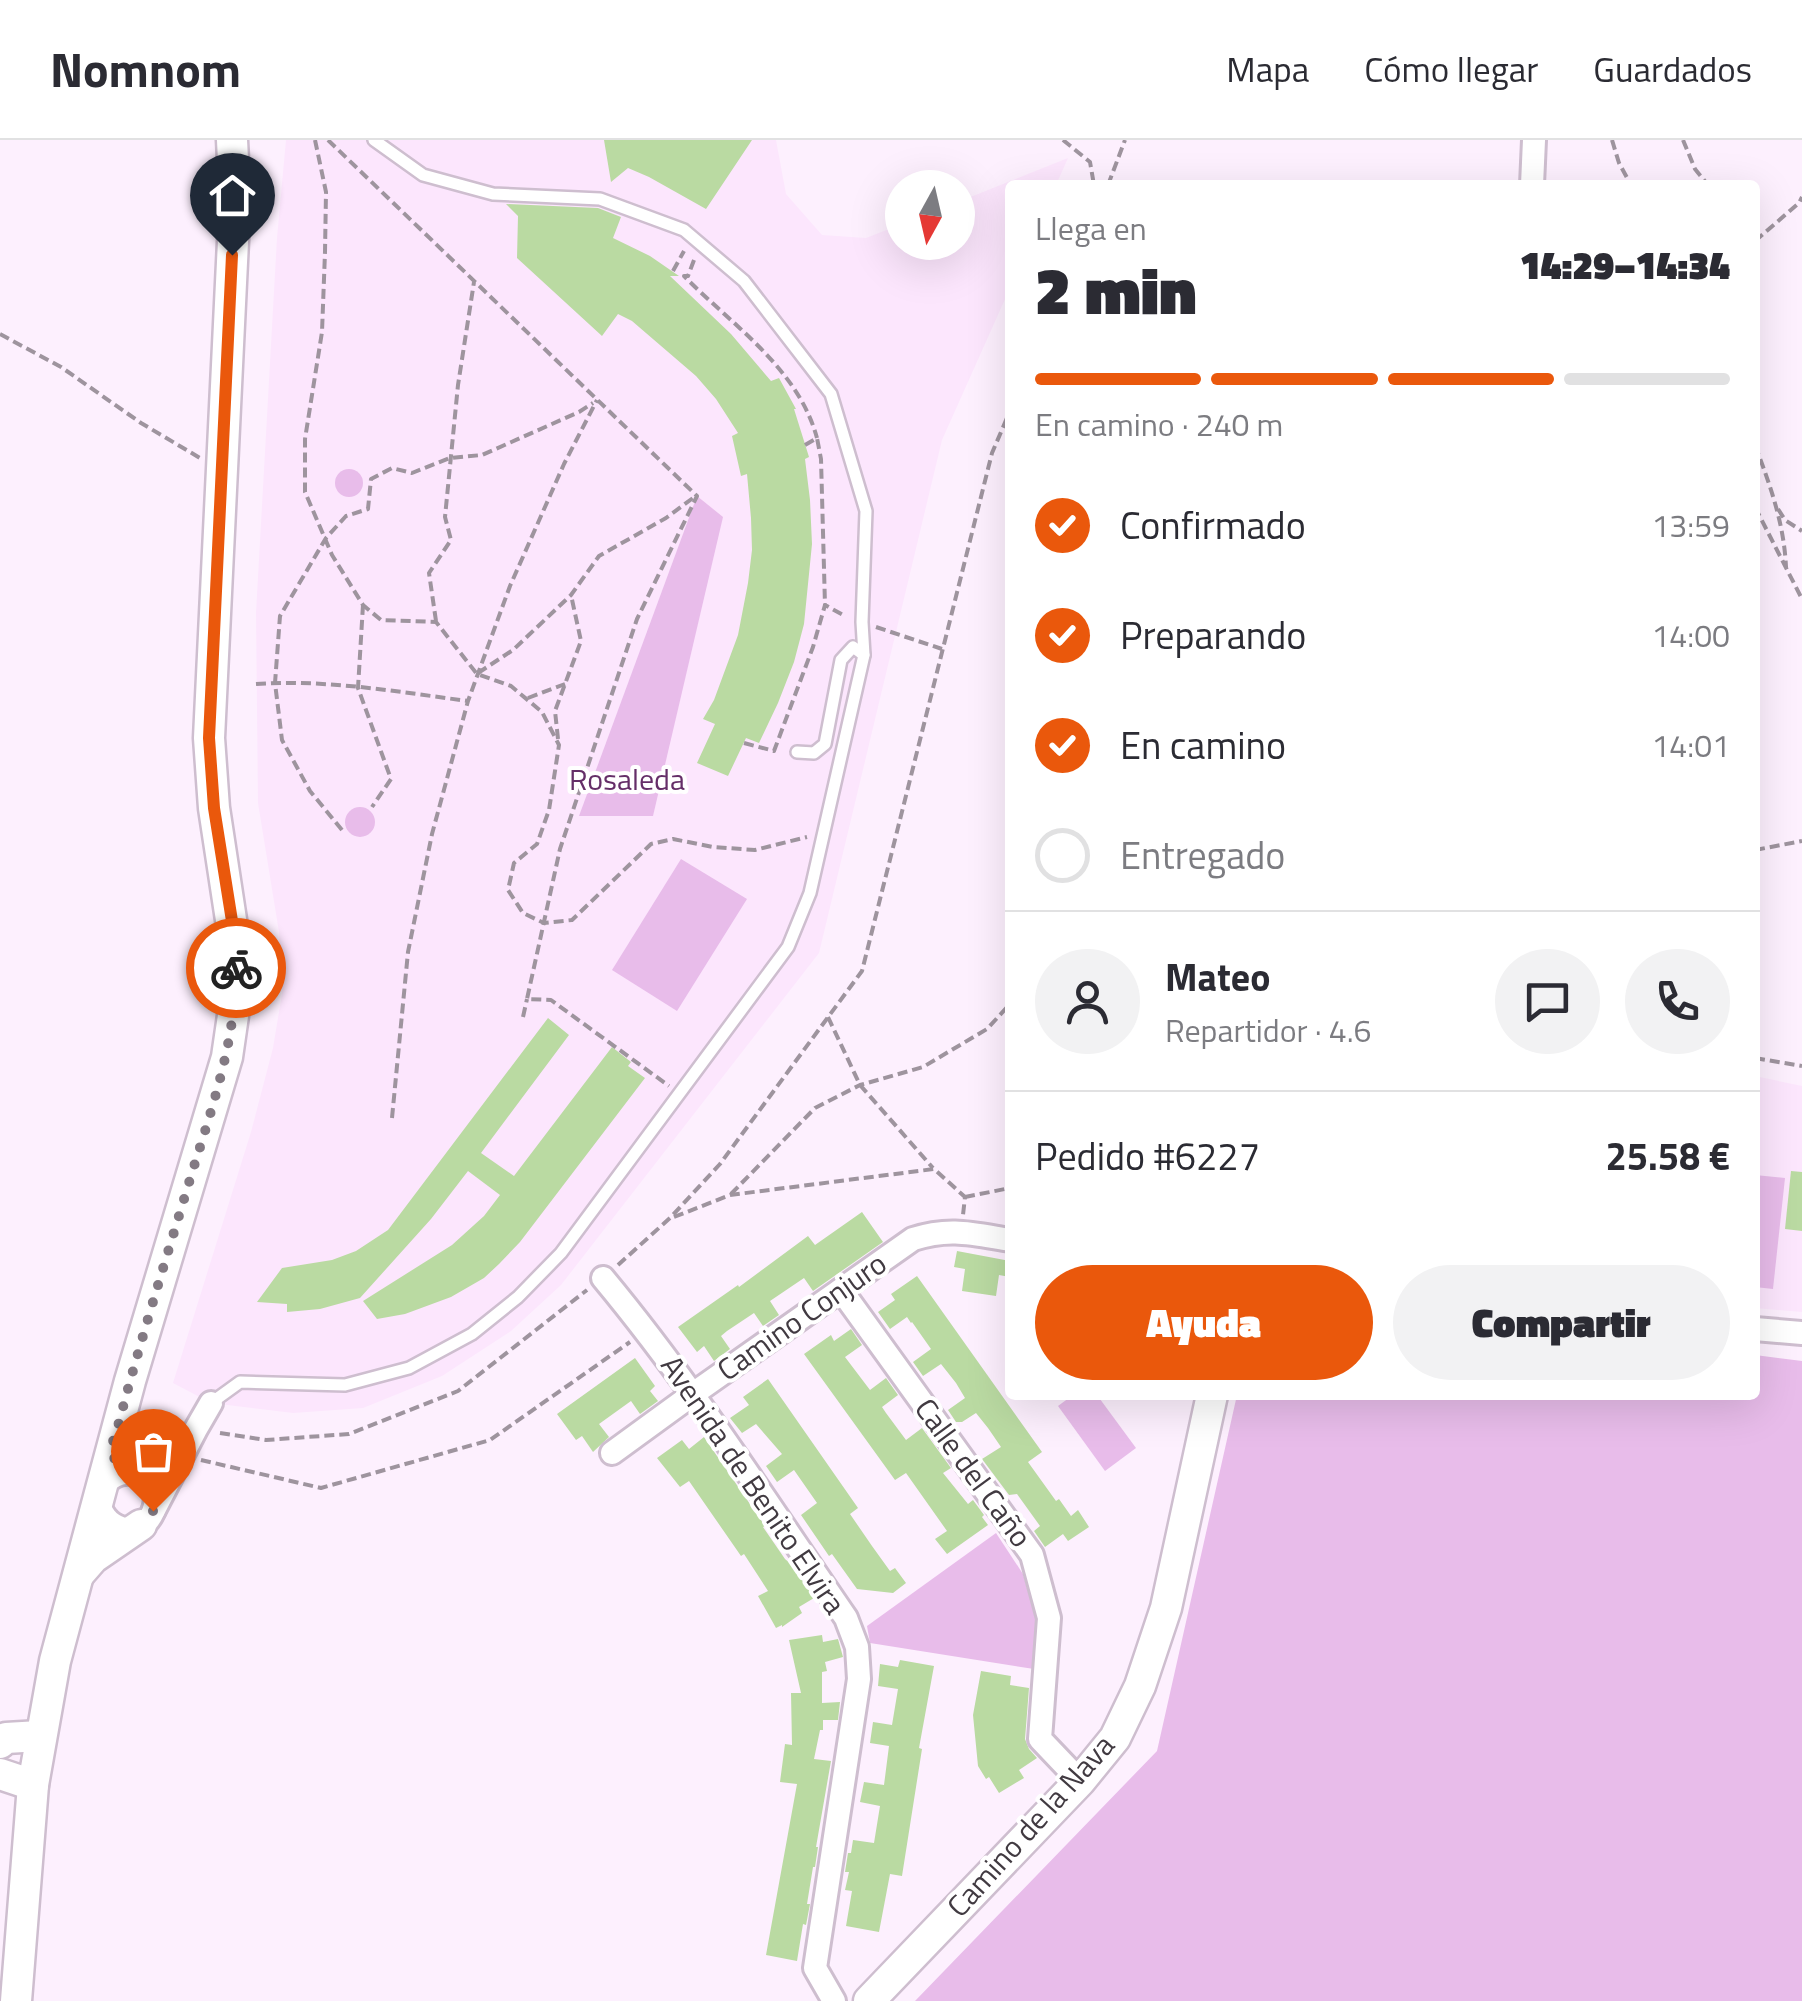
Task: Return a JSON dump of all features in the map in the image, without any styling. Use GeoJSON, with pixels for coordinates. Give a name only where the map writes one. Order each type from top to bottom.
{"type":"FeatureCollection","features":[{"type":"Feature","properties":{"kind":"street"},"geometry":{"type":"LineString","coordinates":[[16,2001],[33,1785],[55,1660],[99,1493],[126,1466],[130,1381],[227,1057],[236,996],[236,946],[214,808],[209,738],[235,200],[232,140]]}},
{"type":"Feature","properties":{"kind":"street"},"geometry":{"type":"LineString","coordinates":[[1532,180],[1534,140]]}},
{"type":"Feature","properties":{"kind":"street","name":"Camino Conjuro"},"geometry":{"type":"LineString","coordinates":[[612,1453],[913,1239],[935,1232],[960,1232],[1005,1239]]}},
{"type":"Feature","properties":{"kind":"street","name":"Avenida de Benito Elvira"},"geometry":{"type":"LineString","coordinates":[[603,1278],[693,1394],[846,1618],[857,1646],[859,1679],[815,1968],[834,2001]]}},
{"type":"Feature","properties":{"kind":"street","name":"Calle del Caño"},"geometry":{"type":"LineString","coordinates":[[840,1290],[1032,1556],[1049,1618],[1040,1739],[1080,1781]]}},
{"type":"Feature","properties":{"kind":"street"},"geometry":{"type":"LineString","coordinates":[[1760,1329],[1802,1333]]}},
{"type":"Feature","properties":{"kind":"street","name":"Camino de la Nava"},"geometry":{"type":"LineString","coordinates":[[869,2001],[1080,1781],[1115,1738],[1140,1686],[1166,1608],[1211,1400]]}},
{"type":"Feature","properties":{"kind":"street"},"geometry":{"type":"LineString","coordinates":[[77,1577],[93,1558],[147,1518],[212,1404]]}},
{"type":"Feature","properties":{"kind":"street"},"geometry":{"type":"LineString","coordinates":[[126,1466],[156,1471],[182,1456]]}},
{"type":"Feature","properties":{"kind":"street"},"geometry":{"type":"LineString","coordinates":[[99,1493],[100,1512],[113,1526],[122,1529],[147,1518],[154,1494],[152,1486],[126,1466]]}},
{"type":"Feature","properties":{"kind":"street"},"geometry":{"type":"LineString","coordinates":[[0,1743],[6,1738],[40,1736]]}},
{"type":"Feature","properties":{"kind":"street"},"geometry":{"type":"LineString","coordinates":[[0,1774],[33,1785]]}},
{"type":"Feature","properties":{"kind":"lane"},"geometry":{"type":"LineString","coordinates":[[212,1404],[240,1382],[346,1385],[409,1368],[472,1334],[518,1297],[561,1253],[788,948],[810,893],[826,832],[864,655],[866,511],[830,394],[744,281],[684,230],[600,199],[494,194],[422,175],[374,140]]}},
{"type":"Feature","properties":{"kind":"lane"},"geometry":{"type":"LineString","coordinates":[[797,752],[814,754],[825,744],[841,660],[853,647],[864,655]]}},
{"type":"Feature","properties":{"kind":"path"},"geometry":{"type":"LineString","coordinates":[[315,140],[326,192],[326,252],[322,332],[305,439],[305,492],[332,555],[363,604],[382,620],[436,622]]}},
{"type":"Feature","properties":{"kind":"path"},"geometry":{"type":"LineString","coordinates":[[328,140],[696,496]]}},
{"type":"Feature","properties":{"kind":"path"},"geometry":{"type":"LineString","coordinates":[[1063,140],[1090,162],[1093,180]]}},
{"type":"Feature","properties":{"kind":"path"},"geometry":{"type":"LineString","coordinates":[[1110,180],[1125,140]]}},
{"type":"Feature","properties":{"kind":"path"},"geometry":{"type":"LineString","coordinates":[[1612,140],[1628,180]]}},
{"type":"Feature","properties":{"kind":"path"},"geometry":{"type":"LineString","coordinates":[[1683,140],[1704,180]]}},
{"type":"Feature","properties":{"kind":"path"},"geometry":{"type":"LineString","coordinates":[[1760,238],[1799,204],[1802,196]]}},
{"type":"Feature","properties":{"kind":"path"},"geometry":{"type":"LineString","coordinates":[[673,271],[685,250],[695,261],[688,276],[684,276],[776,364],[812,418],[821,458],[825,605],[774,752],[744,743]]}},
{"type":"Feature","properties":{"kind":"path"},"geometry":{"type":"LineString","coordinates":[[474,282],[450,458],[445,517],[451,540],[428,573],[436,622],[477,674],[511,686],[542,712],[558,745]]}},
{"type":"Feature","properties":{"kind":"path"},"geometry":{"type":"LineString","coordinates":[[0,334],[61,367],[141,423],[221,470]]}},
{"type":"Feature","properties":{"kind":"path"},"geometry":{"type":"LineString","coordinates":[[342,830],[310,792],[282,740],[276,683],[280,616],[326,538],[346,516],[368,509],[371,480],[392,468],[412,473],[450,458],[482,455],[579,412],[597,400]]}},
{"type":"Feature","properties":{"kind":"path"},"geometry":{"type":"LineString","coordinates":[[392,1118],[408,952],[432,834],[468,701],[510,586],[597,400]]}},
{"type":"Feature","properties":{"kind":"path"},"geometry":{"type":"LineString","coordinates":[[805,446],[817,438]]}},
{"type":"Feature","properties":{"kind":"path"},"geometry":{"type":"LineString","coordinates":[[1760,459],[1785,538],[1786,567]]}},
{"type":"Feature","properties":{"kind":"path"},"geometry":{"type":"LineString","coordinates":[[477,674],[513,650],[571,595],[599,556],[696,496]]}},
{"type":"Feature","properties":{"kind":"path"},"geometry":{"type":"LineString","coordinates":[[523,1016],[560,849],[637,619],[696,496]]}},
{"type":"Feature","properties":{"kind":"path"},"geometry":{"type":"LineString","coordinates":[[1776,505],[1785,520],[1802,532]]}},
{"type":"Feature","properties":{"kind":"path"},"geometry":{"type":"LineString","coordinates":[[1760,518],[1802,599]]}},
{"type":"Feature","properties":{"kind":"path"},"geometry":{"type":"LineString","coordinates":[[571,595],[581,641],[555,711],[558,745],[549,810],[537,844],[514,863],[508,890],[524,912],[544,922],[572,920],[651,844],[673,839],[754,850],[826,832]]}},
{"type":"Feature","properties":{"kind":"path"},"geometry":{"type":"LineString","coordinates":[[363,604],[358,688],[392,778],[372,807]]}},
{"type":"Feature","properties":{"kind":"path"},"geometry":{"type":"LineString","coordinates":[[825,605],[862,624],[942,649]]}},
{"type":"Feature","properties":{"kind":"path"},"geometry":{"type":"LineString","coordinates":[[256,684],[358,688],[468,701]]}},
{"type":"Feature","properties":{"kind":"path"},"geometry":{"type":"LineString","coordinates":[[526,699],[565,684]]}},
{"type":"Feature","properties":{"kind":"path"},"geometry":{"type":"LineString","coordinates":[[1760,849],[1802,841]]}},
{"type":"Feature","properties":{"kind":"path"},"geometry":{"type":"LineString","coordinates":[[527,998],[551,1000],[680,1094]]}},
{"type":"Feature","properties":{"kind":"path"},"geometry":{"type":"LineString","coordinates":[[730,1196],[816,1108],[860,1085],[924,1067],[987,1029],[1005,1009]]}},
{"type":"Feature","properties":{"kind":"path"},"geometry":{"type":"LineString","coordinates":[[828,1017],[860,1085],[934,1168],[966,1197]]}},
{"type":"Feature","properties":{"kind":"path"},"geometry":{"type":"LineString","coordinates":[[1760,1059],[1802,1066]]}},
{"type":"Feature","properties":{"kind":"path"},"geometry":{"type":"LineString","coordinates":[[670,1218],[730,1196],[934,1168]]}},
{"type":"Feature","properties":{"kind":"path"},"geometry":{"type":"LineString","coordinates":[[966,1197],[1005,1189]]}},
{"type":"Feature","properties":{"kind":"path"},"geometry":{"type":"LineString","coordinates":[[960,1232],[966,1197]]}},
{"type":"Feature","properties":{"kind":"path"},"geometry":{"type":"LineString","coordinates":[[182,1456],[321,1488],[490,1440],[646,1330]]}},
{"type":"Feature","properties":{"kind":"shaded area"},"geometry":{"type":"Polygon","coordinates":[[[286,140],[776,140],[786,194],[822,235],[866,238],[885,231],[885,260],[975,260],[975,195],[1005,183],[1005,299],[942,440],[819,953],[561,1285],[511,1331],[442,1376],[363,1408],[293,1413],[211,1403],[173,1383],[251,1132],[273,1048],[282,994],[279,932],[258,803],[256,613],[286,140]]]}},
{"type":"Feature","properties":{"kind":"shaded area"},"geometry":{"type":"Polygon","coordinates":[[[1068,158],[1058,180],[1013,180],[1068,158]]]}},
{"type":"Feature","properties":{"kind":"shaded area"},"geometry":{"type":"Polygon","coordinates":[[[1760,1077],[1802,1086],[1802,1312],[1760,1308],[1760,1077]]]}},
{"type":"Feature","properties":{"kind":"green space"},"geometry":{"type":"Polygon","coordinates":[[[349,469],[359,473],[363,483],[359,493],[349,497],[339,493],[335,483],[339,473],[349,469]]]}},
{"type":"Feature","properties":{"kind":"green space","name":"Rosaleda"},"geometry":{"type":"Polygon","coordinates":[[[697,496],[723,517],[653,816],[579,816],[697,496]]]}},
{"type":"Feature","properties":{"kind":"green space"},"geometry":{"type":"Polygon","coordinates":[[[360,807],[374,816],[375,822],[366,836],[360,837],[346,828],[345,822],[354,808],[360,807]]]}},
{"type":"Feature","properties":{"kind":"green space"},"geometry":{"type":"Polygon","coordinates":[[[681,859],[747,899],[677,1011],[612,970],[681,859]]]}},
{"type":"Feature","properties":{"kind":"green space"},"geometry":{"type":"Polygon","coordinates":[[[1760,1176],[1785,1178],[1773,1289],[1760,1288],[1760,1176]]]}},
{"type":"Feature","properties":{"kind":"green space"},"geometry":{"type":"Polygon","coordinates":[[[1760,1356],[1802,1361],[1802,2001],[915,2001],[1157,1751],[1236,1400],[1760,1400],[1760,1356]]]}},
{"type":"Feature","properties":{"kind":"green space"},"geometry":{"type":"Polygon","coordinates":[[[1066,1400],[1101,1400],[1136,1448],[1105,1471],[1058,1406],[1066,1400]]]}},
{"type":"Feature","properties":{"kind":"green space"},"geometry":{"type":"Polygon","coordinates":[[[996,1533],[1023,1574],[1036,1620],[1034,1669],[870,1643],[867,1626],[996,1533]]]}},
{"type":"Feature","properties":{"kind":"building"},"geometry":{"type":"Polygon","coordinates":[[[604,140],[752,140],[706,209],[628,168],[611,182],[604,140]]]}},
{"type":"Feature","properties":{"kind":"building"},"geometry":{"type":"Polygon","coordinates":[[[506,204],[598,208],[621,217],[613,238],[679,276],[670,276],[731,334],[771,381],[779,378],[796,409],[809,457],[805,459],[812,544],[804,624],[794,662],[759,743],[746,738],[728,776],[697,763],[715,724],[703,719],[738,635],[748,583],[751,518],[747,474],[741,476],[732,436],[738,433],[696,376],[632,321],[618,314],[602,336],[517,258],[518,216],[506,204]]]}},
{"type":"Feature","properties":{"kind":"building"},"geometry":{"type":"Polygon","coordinates":[[[548,1018],[569,1035],[481,1153],[514,1176],[612,1047],[645,1078],[499,1264],[484,1278],[451,1297],[405,1314],[377,1319],[363,1301],[452,1245],[484,1216],[500,1195],[468,1171],[360,1298],[320,1309],[287,1312],[287,1304],[257,1302],[282,1268],[332,1260],[356,1251],[388,1230],[548,1018]]]}},
{"type":"Feature","properties":{"kind":"building"},"geometry":{"type":"Polygon","coordinates":[[[1791,1171],[1802,1172],[1802,1231],[1785,1229],[1791,1171]]]}},
{"type":"Feature","properties":{"kind":"building"},"geometry":{"type":"Polygon","coordinates":[[[862,1212],[883,1242],[813,1291],[804,1278],[770,1301],[779,1315],[763,1326],[754,1313],[727,1331],[721,1336],[730,1349],[714,1361],[704,1346],[697,1352],[678,1327],[808,1236],[815,1245],[862,1212]]]}},
{"type":"Feature","properties":{"kind":"building"},"geometry":{"type":"Polygon","coordinates":[[[957,1251],[1005,1260],[1005,1276],[999,1275],[996,1296],[962,1291],[965,1269],[954,1267],[957,1251]]]}},
{"type":"Feature","properties":{"kind":"building"},"geometry":{"type":"Polygon","coordinates":[[[917,1276],[1042,1452],[1028,1462],[1056,1501],[1059,1499],[1071,1516],[1078,1510],[1089,1527],[1068,1541],[1063,1534],[1045,1547],[1034,1531],[1040,1526],[1017,1494],[1009,1495],[982,1459],[1001,1447],[988,1428],[976,1413],[956,1422],[948,1410],[965,1398],[956,1383],[941,1364],[923,1376],[913,1362],[931,1349],[907,1317],[890,1329],[878,1312],[895,1300],[891,1294],[917,1276]]]}},
{"type":"Feature","properties":{"kind":"building"},"geometry":{"type":"Polygon","coordinates":[[[851,1329],[862,1345],[845,1357],[870,1390],[886,1378],[898,1395],[882,1407],[886,1413],[906,1440],[922,1428],[951,1468],[943,1473],[968,1504],[973,1500],[984,1515],[988,1525],[947,1554],[935,1539],[947,1531],[906,1473],[895,1480],[804,1354],[831,1335],[834,1341],[851,1329]]]}},
{"type":"Feature","properties":{"kind":"building"},"geometry":{"type":"Polygon","coordinates":[[[635,1358],[655,1386],[650,1391],[658,1401],[640,1414],[631,1401],[599,1424],[609,1437],[593,1452],[582,1436],[576,1440],[557,1414],[635,1358]]]}},
{"type":"Feature","properties":{"kind":"building"},"geometry":{"type":"Polygon","coordinates":[[[768,1379],[858,1508],[850,1514],[890,1571],[895,1568],[906,1583],[893,1593],[857,1589],[801,1515],[817,1503],[794,1470],[777,1482],[766,1466],[782,1454],[756,1424],[742,1433],[730,1418],[749,1405],[743,1397],[768,1379]]]}},
{"type":"Feature","properties":{"kind":"building"},"geometry":{"type":"Polygon","coordinates":[[[704,1437],[814,1598],[799,1607],[802,1613],[782,1627],[776,1628],[758,1596],[768,1591],[744,1554],[741,1556],[689,1481],[680,1487],[657,1458],[682,1440],[689,1449],[704,1437]]]}},
{"type":"Feature","properties":{"kind":"building"},"geometry":{"type":"Polygon","coordinates":[[[822,1635],[823,1642],[838,1639],[843,1657],[825,1662],[822,1703],[840,1702],[838,1720],[823,1720],[814,1759],[831,1761],[810,1904],[797,1961],[766,1955],[797,1784],[780,1782],[785,1744],[792,1745],[791,1693],[801,1693],[789,1640],[822,1635]]]}},
{"type":"Feature","properties":{"kind":"building"},"geometry":{"type":"Polygon","coordinates":[[[900,1660],[934,1666],[902,1876],[890,1874],[879,1932],[846,1926],[852,1891],[845,1890],[849,1872],[845,1872],[853,1840],[874,1843],[880,1806],[860,1802],[864,1782],[884,1785],[889,1746],[870,1743],[873,1722],[892,1725],[898,1689],[878,1686],[880,1664],[898,1667],[900,1660]]]}},
{"type":"Feature","properties":{"kind":"building"},"geometry":{"type":"Polygon","coordinates":[[[981,1671],[1011,1676],[1010,1685],[1029,1688],[1025,1739],[1037,1758],[1019,1770],[1024,1778],[999,1793],[978,1766],[973,1715],[981,1671]]]}},
{"type":"Feature","properties":{"kind":"way so far"},"geometry":{"type":"LineString","coordinates":[[153,1511],[152,1486],[140,1475],[126,1472],[112,1450],[227,1057],[236,968]]}},
{"type":"Feature","properties":{"kind":"route"},"geometry":{"type":"LineString","coordinates":[[232,255],[209,738],[214,808],[236,968]]}}]}
